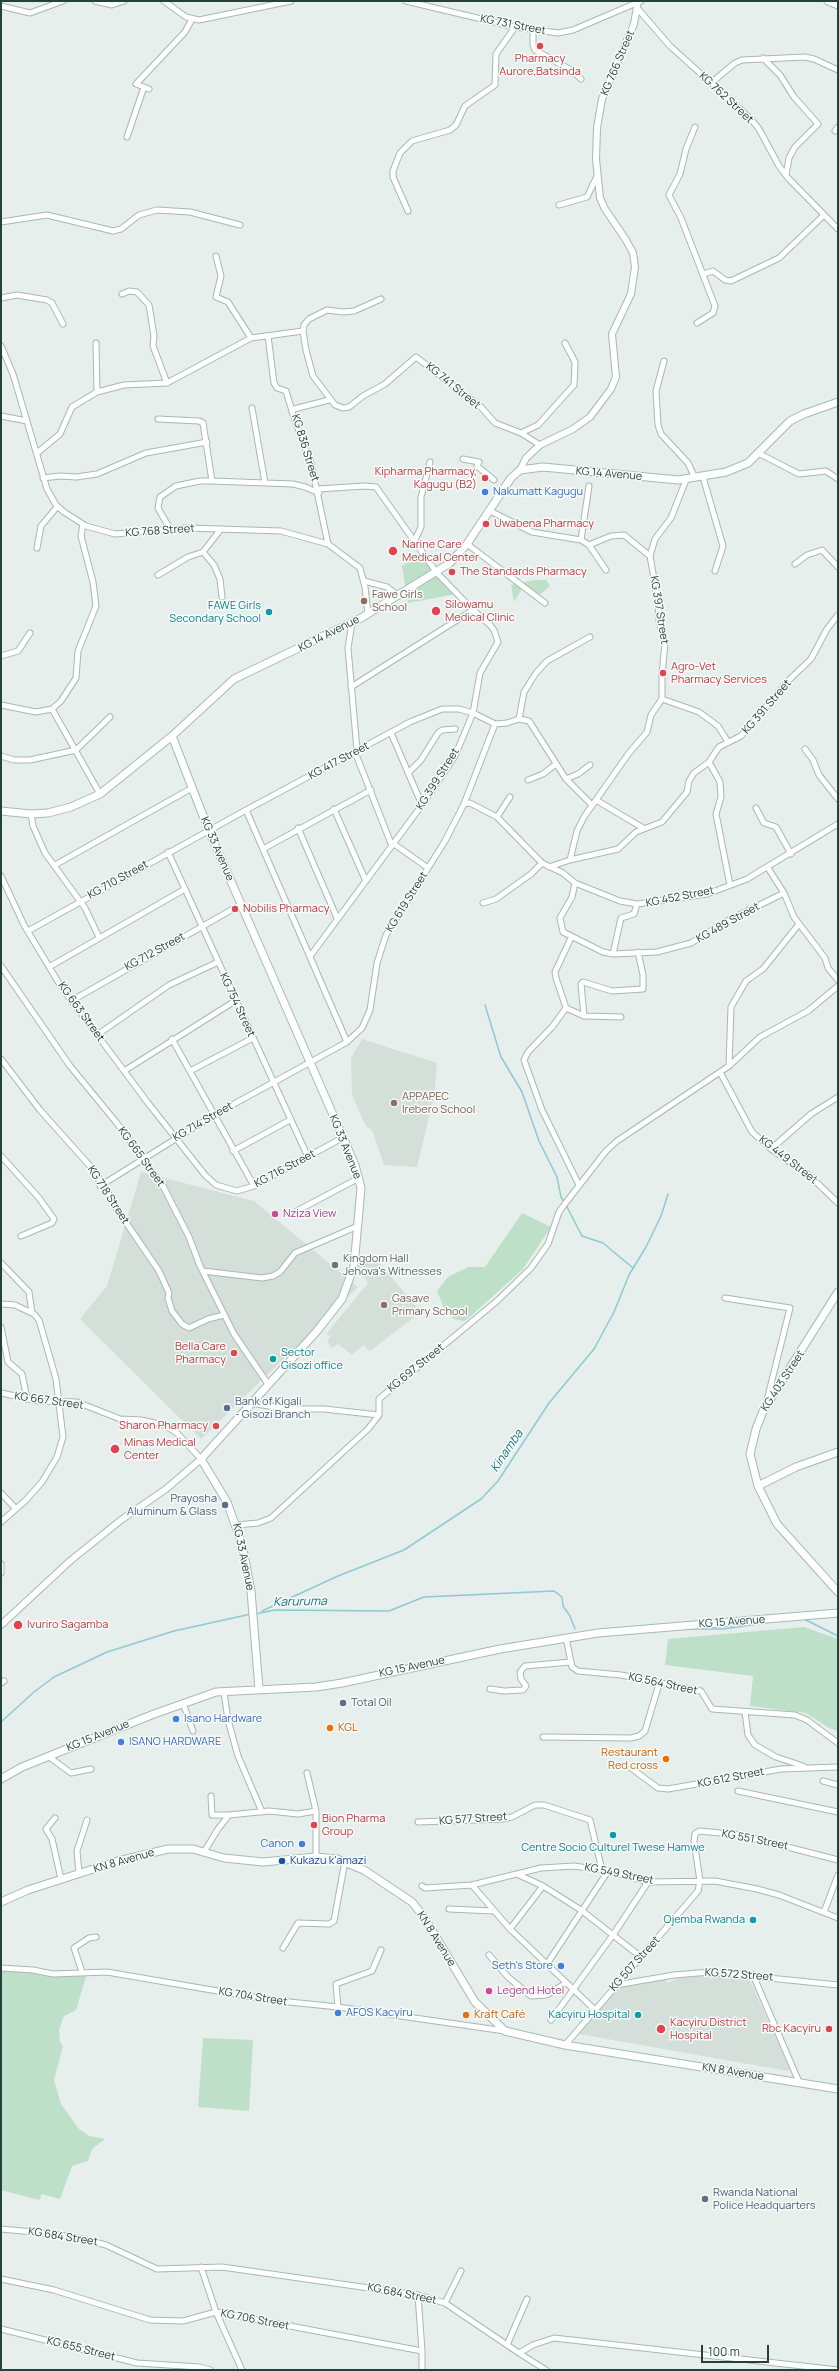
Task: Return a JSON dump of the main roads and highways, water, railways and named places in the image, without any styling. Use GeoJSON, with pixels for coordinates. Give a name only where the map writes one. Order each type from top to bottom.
{"type":"FeatureCollection","features":[{"type":"Feature","properties":{"kind":"main road"},"geometry":{"type":"LineString","coordinates":[[828,1],[838,5]]}},
{"type":"Feature","properties":{"kind":"main road","name":"KG 14 Avenue"},"geometry":{"type":"LineString","coordinates":[[1,811],[31,814],[63,810],[100,794],[172,736],[234,679],[352,623],[437,572],[455,559],[490,511],[511,478],[520,470],[543,467],[686,480],[737,469],[758,453],[790,422],[804,414],[838,402]]}},
{"type":"Feature","properties":{"kind":"main road","name":"KG 33 Avenue"},"geometry":{"type":"LineString","coordinates":[[172,736],[240,905],[359,1178],[361,1199],[354,1266],[342,1300],[317,1331],[250,1403],[201,1459],[227,1502],[236,1525],[251,1591],[259,1689]]}},
{"type":"Feature","properties":{"kind":"main road","name":"KG 403 Street"},"geometry":{"type":"LineString","coordinates":[[838,1292],[764,1408],[756,1429],[750,1454],[758,1486],[776,1524],[838,1592]]}},
{"type":"Feature","properties":{"kind":"main road"},"geometry":{"type":"LineString","coordinates":[[758,1486],[796,1467],[838,1452]]}},
{"type":"Feature","properties":{"kind":"main road","name":"KG 15 Avenue"},"geometry":{"type":"LineString","coordinates":[[1,1780],[22,1767],[48,1756],[183,1703],[224,1692],[316,1687],[342,1683],[486,1652],[598,1633],[838,1613]]}},
{"type":"Feature","properties":{"kind":"main road","name":"KN 8 Avenue"},"geometry":{"type":"LineString","coordinates":[[1,1902],[61,1879],[125,1859],[168,1849],[183,1848],[224,1858],[263,1862],[299,1860],[316,1857],[345,1861],[378,1878],[412,1902],[424,1916],[475,2002],[482,2011],[505,2030],[565,2045],[838,2089]]}},
{"type":"Feature","properties":{"kind":"waterway"},"geometry":{"type":"LineString","coordinates":[[485,1005],[501,1057],[522,1092],[539,1141],[557,1177],[561,1197],[564,1202]]}},
{"type":"Feature","properties":{"kind":"waterway","name":"Kinamba"},"geometry":{"type":"LineString","coordinates":[[262,1611],[338,1576],[404,1550],[481,1499],[498,1481],[549,1403],[594,1349],[614,1312],[629,1275],[646,1247],[661,1216],[668,1194]]}},
{"type":"Feature","properties":{"kind":"waterway"},"geometry":{"type":"LineString","coordinates":[[566,1205],[582,1236],[603,1243],[633,1268]]}},
{"type":"Feature","properties":{"kind":"waterway","name":"Karuruma"},"geometry":{"type":"LineString","coordinates":[[255,1614],[275,1610],[389,1611],[424,1597],[554,1591],[562,1597],[563,1606],[570,1616],[575,1629]]}},
{"type":"Feature","properties":{"kind":"waterway","name":"Karuruma"},"geometry":{"type":"LineString","coordinates":[[1,1722],[34,1692],[54,1677],[107,1652],[174,1631],[251,1614]]}},
{"type":"Feature","properties":{"kind":"waterway"},"geometry":{"type":"LineString","coordinates":[[804,1619],[838,1636]]}},
{"type":"Feature","properties":{"kind":"waterway"},"geometry":{"type":"LineString","coordinates":[[685,1629],[723,1629],[772,1622]]}},
{"type":"Feature","properties":{"kind":"place","name":"Pharmacy Aurore,Batsinda"},"geometry":{"type":"Point","coordinates":[540,46]}},
{"type":"Feature","properties":{"kind":"place","name":"Kipharma Pharmacy, Kagugu (B2)"},"geometry":{"type":"Point","coordinates":[485,478]}},
{"type":"Feature","properties":{"kind":"place","name":"Nakumatt Kagugu"},"geometry":{"type":"Point","coordinates":[485,492]}},
{"type":"Feature","properties":{"kind":"place","name":"Uwabena Pharmacy"},"geometry":{"type":"Point","coordinates":[486,524]}},
{"type":"Feature","properties":{"kind":"place","name":"Narine Care Medical Center"},"geometry":{"type":"Point","coordinates":[393,551]}},
{"type":"Feature","properties":{"kind":"place","name":"The Standards Pharmacy"},"geometry":{"type":"Point","coordinates":[452,572]}},
{"type":"Feature","properties":{"kind":"place","name":"Fawe Girls School"},"geometry":{"type":"Point","coordinates":[364,601]}},
{"type":"Feature","properties":{"kind":"place","name":"Silowamu Medical Clinic"},"geometry":{"type":"Point","coordinates":[436,611]}},
{"type":"Feature","properties":{"kind":"place","name":"FAWE Girls Secondary School"},"geometry":{"type":"Point","coordinates":[269,612]}},
{"type":"Feature","properties":{"kind":"place","name":"Agro-Vet Pharmacy Services"},"geometry":{"type":"Point","coordinates":[663,673]}},
{"type":"Feature","properties":{"kind":"place","name":"Nobilis Pharmacy"},"geometry":{"type":"Point","coordinates":[235,909]}},
{"type":"Feature","properties":{"kind":"place","name":"APPAPEC Irebero School"},"geometry":{"type":"Point","coordinates":[394,1103]}},
{"type":"Feature","properties":{"kind":"place","name":"Nziza View"},"geometry":{"type":"Point","coordinates":[275,1214]}},
{"type":"Feature","properties":{"kind":"place","name":"Kingdom Hall Jehova's Witnesses"},"geometry":{"type":"Point","coordinates":[335,1265]}},
{"type":"Feature","properties":{"kind":"place","name":"Gasave Primary School"},"geometry":{"type":"Point","coordinates":[384,1305]}},
{"type":"Feature","properties":{"kind":"place","name":"Bella Care Pharmacy"},"geometry":{"type":"Point","coordinates":[234,1353]}},
{"type":"Feature","properties":{"kind":"place","name":"Sector Gisozi office"},"geometry":{"type":"Point","coordinates":[273,1359]}},
{"type":"Feature","properties":{"kind":"place","name":"Bank of Kigali - Gisozi Branch"},"geometry":{"type":"Point","coordinates":[227,1408]}},
{"type":"Feature","properties":{"kind":"place","name":"Sharon Pharmacy"},"geometry":{"type":"Point","coordinates":[216,1426]}},
{"type":"Feature","properties":{"kind":"place","name":"Minas Medical Center"},"geometry":{"type":"Point","coordinates":[115,1449]}},
{"type":"Feature","properties":{"kind":"place","name":"Prayosha Aluminum & Glass"},"geometry":{"type":"Point","coordinates":[225,1505]}},
{"type":"Feature","properties":{"kind":"place","name":"Ivuriro Sagamba"},"geometry":{"type":"Point","coordinates":[18,1625]}},
{"type":"Feature","properties":{"kind":"place","name":"Total Oil"},"geometry":{"type":"Point","coordinates":[343,1703]}},
{"type":"Feature","properties":{"kind":"place","name":"Isano Hardware"},"geometry":{"type":"Point","coordinates":[176,1719]}},
{"type":"Feature","properties":{"kind":"place","name":"KGL"},"geometry":{"type":"Point","coordinates":[330,1728]}},
{"type":"Feature","properties":{"kind":"place","name":"ISANO HARDWARE"},"geometry":{"type":"Point","coordinates":[121,1742]}},
{"type":"Feature","properties":{"kind":"place","name":"Restaurant Red cross"},"geometry":{"type":"Point","coordinates":[666,1759]}},
{"type":"Feature","properties":{"kind":"place","name":"Bion Pharma Group"},"geometry":{"type":"Point","coordinates":[314,1825]}},
{"type":"Feature","properties":{"kind":"place","name":"Centre Socio Culturel Twese Hamwe"},"geometry":{"type":"Point","coordinates":[613,1835]}},
{"type":"Feature","properties":{"kind":"place","name":"Canon"},"geometry":{"type":"Point","coordinates":[302,1844]}},
{"type":"Feature","properties":{"kind":"place","name":"Kukazu k'amazi"},"geometry":{"type":"Point","coordinates":[282,1861]}},
{"type":"Feature","properties":{"kind":"place","name":"Ojemba Rwanda"},"geometry":{"type":"Point","coordinates":[753,1920]}},
{"type":"Feature","properties":{"kind":"place","name":"Seth's Store"},"geometry":{"type":"Point","coordinates":[561,1966]}},
{"type":"Feature","properties":{"kind":"place","name":"Legend Hotel"},"geometry":{"type":"Point","coordinates":[489,1991]}},
{"type":"Feature","properties":{"kind":"place","name":"AFOS Kacyiru"},"geometry":{"type":"Point","coordinates":[338,2013]}},
{"type":"Feature","properties":{"kind":"place","name":"Kraft Café"},"geometry":{"type":"Point","coordinates":[466,2015]}},
{"type":"Feature","properties":{"kind":"place","name":"Kacyiru Hospital"},"geometry":{"type":"Point","coordinates":[638,2015]}},
{"type":"Feature","properties":{"kind":"place","name":"Kacyiru District Hospital"},"geometry":{"type":"Point","coordinates":[661,2029]}},
{"type":"Feature","properties":{"kind":"place","name":"Rbc Kacyiru"},"geometry":{"type":"Point","coordinates":[829,2029]}},
{"type":"Feature","properties":{"kind":"place","name":"Rwanda National Police Headquarters"},"geometry":{"type":"Point","coordinates":[705,2199]}}]}
